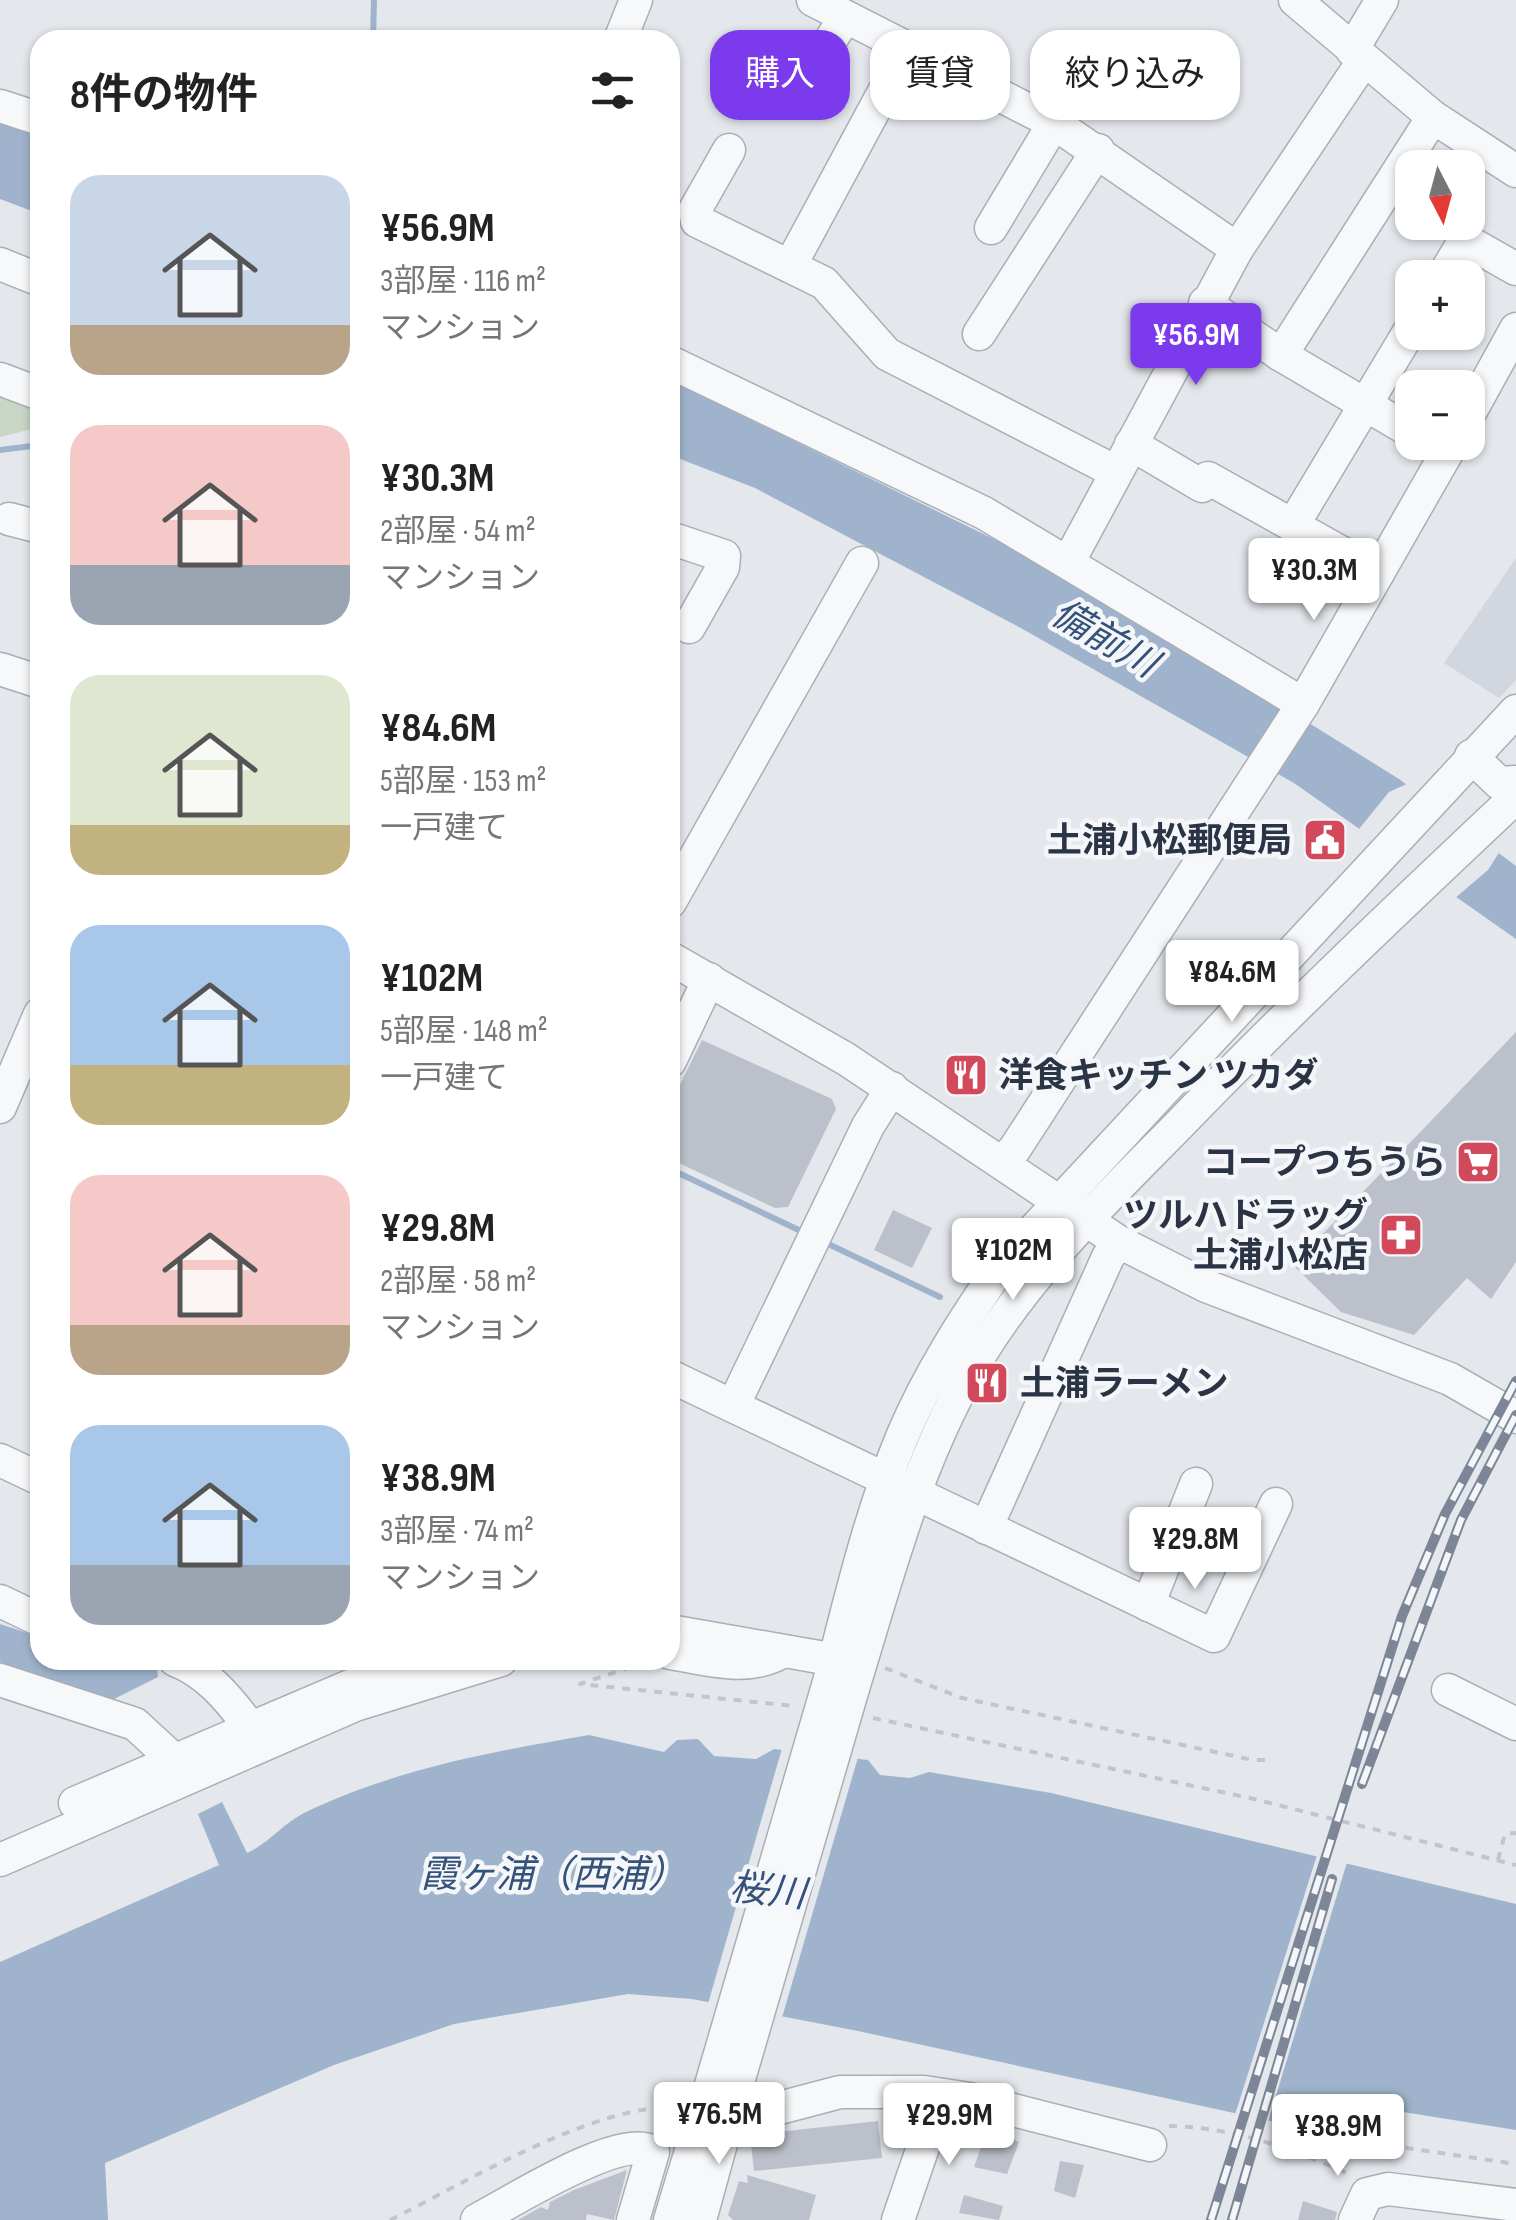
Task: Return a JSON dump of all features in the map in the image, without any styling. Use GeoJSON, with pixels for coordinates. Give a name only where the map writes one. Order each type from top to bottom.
{"type":"FeatureCollection","features":[{"type":"Feature","properties":{"kind":"street"},"geometry":{"type":"LineString","coordinates":[[624,30],[636,0]]}},
{"type":"Feature","properties":{"kind":"street"},"geometry":{"type":"LineString","coordinates":[[813,0],[870,31]]}},
{"type":"Feature","properties":{"kind":"street"},"geometry":{"type":"LineString","coordinates":[[1070,561],[1237,248],[1358,55],[1382,0]]}},
{"type":"Feature","properties":{"kind":"street"},"geometry":{"type":"LineString","coordinates":[[1298,1],[1433,117],[1516,172]]}},
{"type":"Feature","properties":{"kind":"street"},"geometry":{"type":"LineString","coordinates":[[837,30],[845,17]]}},
{"type":"Feature","properties":{"kind":"street"},"geometry":{"type":"LineString","coordinates":[[1010,102],[1098,150],[1237,248]]}},
{"type":"Feature","properties":{"kind":"street"},"geometry":{"type":"LineString","coordinates":[[0,106],[30,116]]}},
{"type":"Feature","properties":{"kind":"street"},"geometry":{"type":"LineString","coordinates":[[1282,355],[1433,117]]}},
{"type":"Feature","properties":{"kind":"street"},"geometry":{"type":"LineString","coordinates":[[790,266],[870,118]]}},
{"type":"Feature","properties":{"kind":"street"},"geometry":{"type":"LineString","coordinates":[[990,228],[1054,123]]}},
{"type":"Feature","properties":{"kind":"street"},"geometry":{"type":"LineString","coordinates":[[729,150],[695,210],[697,221],[834,292],[886,354],[1122,458],[1202,486],[1208,478],[1378,574]]}},
{"type":"Feature","properties":{"kind":"street"},"geometry":{"type":"LineString","coordinates":[[980,334],[1098,150]]}},
{"type":"Feature","properties":{"kind":"street"},"geometry":{"type":"LineString","coordinates":[[1453,260],[1465,240],[1516,269]]}},
{"type":"Feature","properties":{"kind":"street"},"geometry":{"type":"LineString","coordinates":[[0,264],[30,276]]}},
{"type":"Feature","properties":{"kind":"street"},"geometry":{"type":"LineString","coordinates":[[1206,304],[1282,355],[1395,422]]}},
{"type":"Feature","properties":{"kind":"street"},"geometry":{"type":"LineString","coordinates":[[1485,385],[1516,329]]}},
{"type":"Feature","properties":{"kind":"street"},"geometry":{"type":"LineString","coordinates":[[1293,525],[1398,350]]}},
{"type":"Feature","properties":{"kind":"street"},"geometry":{"type":"LineString","coordinates":[[680,367],[934,488],[1070,561],[1300,707]]}},
{"type":"Feature","properties":{"kind":"street"},"geometry":{"type":"LineString","coordinates":[[0,379],[30,390]]}},
{"type":"Feature","properties":{"kind":"street"},"geometry":{"type":"LineString","coordinates":[[1003,1160],[1014,1150],[1300,707],[1378,574],[1436,460]]}},
{"type":"Feature","properties":{"kind":"street"},"geometry":{"type":"LineString","coordinates":[[680,541],[724,556],[723,568],[689,627]]}},
{"type":"Feature","properties":{"kind":"street"},"geometry":{"type":"LineString","coordinates":[[680,884],[862,563]]}},
{"type":"Feature","properties":{"kind":"street"},"geometry":{"type":"LineString","coordinates":[[0,669],[30,679]]}},
{"type":"Feature","properties":{"kind":"street"},"geometry":{"type":"LineString","coordinates":[[670,2220],[714,2102],[848,1681],[899,1488],[904,1432],[951,1341],[1003,1263],[1055,1202],[1390,850],[1471,756],[1516,711]]}},
{"type":"Feature","properties":{"kind":"street"},"geometry":{"type":"LineString","coordinates":[[1471,756],[1500,783],[1516,782]]}},
{"type":"Feature","properties":{"kind":"street"},"geometry":{"type":"LineString","coordinates":[[899,1488],[1004,1319],[1084,1220],[1293,1007],[1516,796]]}},
{"type":"Feature","properties":{"kind":"street"},"geometry":{"type":"LineString","coordinates":[[680,963],[892,1088],[1119,1242],[1206,1286],[1450,1379],[1516,1418]]}},
{"type":"Feature","properties":{"kind":"street"},"geometry":{"type":"LineString","coordinates":[[680,1040],[709,979]]}},
{"type":"Feature","properties":{"kind":"street"},"geometry":{"type":"LineString","coordinates":[[0,1106],[29,1070]]}},
{"type":"Feature","properties":{"kind":"street"},"geometry":{"type":"LineString","coordinates":[[733,1406],[868,1126],[892,1088]]}},
{"type":"Feature","properties":{"kind":"street"},"geometry":{"type":"LineString","coordinates":[[986,1528],[1108,1256],[1119,1242]]}},
{"type":"Feature","properties":{"kind":"street"},"geometry":{"type":"LineString","coordinates":[[680,1381],[1214,1636],[1276,1504]]}},
{"type":"Feature","properties":{"kind":"street"},"geometry":{"type":"LineString","coordinates":[[0,1460],[30,1474]]}},
{"type":"Feature","properties":{"kind":"street"},"geometry":{"type":"LineString","coordinates":[[1148,1605],[1196,1484]]}},
{"type":"Feature","properties":{"kind":"street"},"geometry":{"type":"LineString","coordinates":[[0,1601],[30,1615]]}},
{"type":"Feature","properties":{"kind":"street"},"geometry":{"type":"LineString","coordinates":[[680,1632],[786,1650],[848,1681]]}},
{"type":"Feature","properties":{"kind":"street"},"geometry":{"type":"LineString","coordinates":[[680,1659],[756,1664],[786,1650]]}},
{"type":"Feature","properties":{"kind":"street"},"geometry":{"type":"LineString","coordinates":[[189,1670],[225,1694],[249,1726]]}},
{"type":"Feature","properties":{"kind":"street"},"geometry":{"type":"LineString","coordinates":[[0,1836],[378,1670]]}},
{"type":"Feature","properties":{"kind":"street"},"geometry":{"type":"LineString","coordinates":[[0,1860],[355,1706],[469,1670]]}},
{"type":"Feature","properties":{"kind":"street"},"geometry":{"type":"LineString","coordinates":[[0,1680],[135,1724],[174,1759]]}},
{"type":"Feature","properties":{"kind":"street"},"geometry":{"type":"LineString","coordinates":[[1448,1690],[1516,1723]]}},
{"type":"Feature","properties":{"kind":"street"},"geometry":{"type":"LineString","coordinates":[[714,2102],[764,2112],[810,2096],[891,2090],[941,2095],[1158,2136]]}},
{"type":"Feature","properties":{"kind":"street"},"geometry":{"type":"LineString","coordinates":[[898,2220],[941,2095]]}},
{"type":"Feature","properties":{"kind":"street"},"geometry":{"type":"LineString","coordinates":[[700,2220],[714,2102]]}},
{"type":"Feature","properties":{"kind":"street"},"geometry":{"type":"LineString","coordinates":[[477,2220],[618,2150],[647,2148],[653,2152],[633,2220]]}},
{"type":"Feature","properties":{"kind":"street"},"geometry":{"type":"LineString","coordinates":[[1354,2220],[1367,2194],[1388,2188],[1516,2206]]}},
{"type":"Feature","properties":{"kind":"path"},"geometry":{"type":"LineString","coordinates":[[621,1670],[580,1684],[804,1707]]}},
{"type":"Feature","properties":{"kind":"path"},"geometry":{"type":"LineString","coordinates":[[848,1681],[892,1670],[962,1698],[1252,1760],[1270,1760]]}},
{"type":"Feature","properties":{"kind":"path"},"geometry":{"type":"LineString","coordinates":[[848,1681],[1250,1798],[1516,1865]]}},
{"type":"Feature","properties":{"kind":"path"},"geometry":{"type":"LineString","coordinates":[[1498,1860],[1505,1834],[1516,1833]]}},
{"type":"Feature","properties":{"kind":"path"},"geometry":{"type":"LineString","coordinates":[[390,2220],[555,2139],[633,2113],[714,2102]]}},
{"type":"Feature","properties":{"kind":"path"},"geometry":{"type":"LineString","coordinates":[[1158,2136],[1203,2126],[1296,2150],[1365,2182]]}},
{"type":"Feature","properties":{"kind":"path"},"geometry":{"type":"LineString","coordinates":[[1296,2150],[1338,2138],[1516,2164]]}},
{"type":"Feature","properties":{"kind":"shaded area"},"geometry":{"type":"Polygon","coordinates":[[[1516,558],[1516,680],[1499,698],[1444,663],[1516,558]]]}},
{"type":"Feature","properties":{"kind":"green space"},"geometry":{"type":"Polygon","coordinates":[[[0,388],[30,399],[30,430],[0,437],[0,388]]]}},
{"type":"Feature","properties":{"kind":"water"},"geometry":{"type":"Polygon","coordinates":[[[0,122],[30,132],[30,210],[0,199],[0,122]]]}},
{"type":"Feature","properties":{"kind":"water","name":"備前川"},"geometry":{"type":"Polygon","coordinates":[[[680,385],[1087,585],[1399,779],[1516,866],[1516,939],[1294,783],[1019,627],[755,488],[680,459],[680,385]]]}},
{"type":"Feature","properties":{"kind":"water"},"geometry":{"type":"Polygon","coordinates":[[[0,1624],[30,1634],[30,1670],[157,1670],[158,1677],[104,1704],[0,1662],[0,1624]]]}},
{"type":"Feature","properties":{"kind":"water"},"geometry":{"type":"Polygon","coordinates":[[[589,1735],[664,1752],[677,1740],[698,1739],[714,1756],[756,1759],[774,1749],[868,1760],[880,1775],[910,1778],[929,1772],[1051,1793],[1516,1904],[1516,2130],[1353,2104],[1317,2131],[858,2031],[692,1999],[628,1994],[454,2024],[334,2065],[105,2163],[108,2220],[0,2220],[0,1962],[219,1865],[198,1814],[222,1802],[247,1853],[304,1813],[373,1785],[480,1756],[589,1735]]]}},
{"type":"Feature","properties":{"kind":"pier"},"geometry":{"type":"Polygon","coordinates":[[[1409,783],[1500,851],[1488,870],[1454,899],[1359,829],[1389,792],[1409,783]]]}},
{"type":"Feature","properties":{"kind":"pier"},"geometry":{"type":"Polygon","coordinates":[[[783,1745],[859,1754],[781,2021],[707,2007],[783,1745]]]}},
{"type":"Feature","properties":{"kind":"pier"},"geometry":{"type":"Polygon","coordinates":[[[1318,1852],[1348,1859],[1267,2125],[1234,2118],[1318,1852]]]}},
{"type":"Feature","properties":{"kind":"building"},"geometry":{"type":"Polygon","coordinates":[[[1516,1032],[1516,1262],[1491,1299],[1467,1278],[1414,1335],[1341,1312],[1293,1265],[1516,1032]]]}},
{"type":"Feature","properties":{"kind":"building"},"geometry":{"type":"Polygon","coordinates":[[[702,1040],[832,1099],[836,1109],[788,1207],[775,1208],[680,1164],[680,1085],[702,1040]]]}},
{"type":"Feature","properties":{"kind":"building"},"geometry":{"type":"Polygon","coordinates":[[[893,1210],[932,1228],[912,1268],[874,1250],[893,1210]]]}},
{"type":"Feature","properties":{"kind":"building"},"geometry":{"type":"Polygon","coordinates":[[[878,2121],[882,2158],[754,2171],[750,2135],[878,2121]]]}},
{"type":"Feature","properties":{"kind":"building"},"geometry":{"type":"Polygon","coordinates":[[[992,2130],[1019,2142],[1007,2174],[974,2167],[986,2133],[992,2130]]]}},
{"type":"Feature","properties":{"kind":"building"},"geometry":{"type":"Polygon","coordinates":[[[1060,2161],[1084,2165],[1075,2198],[1054,2191],[1060,2161]]]}},
{"type":"Feature","properties":{"kind":"building"},"geometry":{"type":"Polygon","coordinates":[[[627,2170],[614,2220],[587,2214],[586,2220],[518,2220],[541,2207],[548,2210],[550,2202],[574,2190],[627,2170]]]}},
{"type":"Feature","properties":{"kind":"building"},"geometry":{"type":"Polygon","coordinates":[[[747,2175],[816,2195],[809,2220],[733,2220],[728,2215],[739,2181],[748,2183],[747,2175]]]}},
{"type":"Feature","properties":{"kind":"building"},"geometry":{"type":"Polygon","coordinates":[[[964,2195],[1003,2206],[999,2220],[959,2213],[964,2195]]]}},
{"type":"Feature","properties":{"kind":"building"},"geometry":{"type":"Polygon","coordinates":[[[1303,2201],[1337,2212],[1335,2220],[1298,2220],[1303,2201]]]}},
{"type":"Feature","properties":{"kind":"waterway"},"geometry":{"type":"LineString","coordinates":[[373,30],[374,0]]}},
{"type":"Feature","properties":{"kind":"waterway"},"geometry":{"type":"LineString","coordinates":[[0,450],[30,446]]}},
{"type":"Feature","properties":{"kind":"waterway"},"geometry":{"type":"LineString","coordinates":[[680,1174],[803,1232]]}},
{"type":"Feature","properties":{"kind":"waterway"},"geometry":{"type":"LineString","coordinates":[[824,1242],[940,1297]]}},
{"type":"Feature","properties":{"kind":"railway"},"geometry":{"type":"LineString","coordinates":[[1211,2220],[1402,1616],[1445,1514],[1516,1381]]}},
{"type":"Feature","properties":{"kind":"railway"},"geometry":{"type":"LineString","coordinates":[[1362,1784],[1461,1520],[1516,1415]]}},
{"type":"Feature","properties":{"kind":"railway"},"geometry":{"type":"LineString","coordinates":[[1232,2220],[1332,1879]]}},
{"type":"Feature","properties":{"kind":"place","name":"土浦小松郵便局"},"geometry":{"type":"Point","coordinates":[1325,840]}},
{"type":"Feature","properties":{"kind":"place","name":"洋食キッチン ツカダ"},"geometry":{"type":"Point","coordinates":[966,1075]}},
{"type":"Feature","properties":{"kind":"place","name":"コープつちうら"},"geometry":{"type":"Point","coordinates":[1478,1162]}},
{"type":"Feature","properties":{"kind":"place","name":"ツルハドラッグ 土浦小松店"},"geometry":{"type":"Point","coordinates":[1401,1235]}},
{"type":"Feature","properties":{"kind":"place","name":"土浦ラーメン"},"geometry":{"type":"Point","coordinates":[987,1383]}},
{"type":"Feature","properties":{"kind":"water label","name":"霞ヶ浦（西浦）"},"geometry":{"type":"Point","coordinates":[553,1874]}},
{"type":"Feature","properties":{"kind":"water label","name":"桜川"},"geometry":{"type":"Point","coordinates":[768,1890]}}]}
